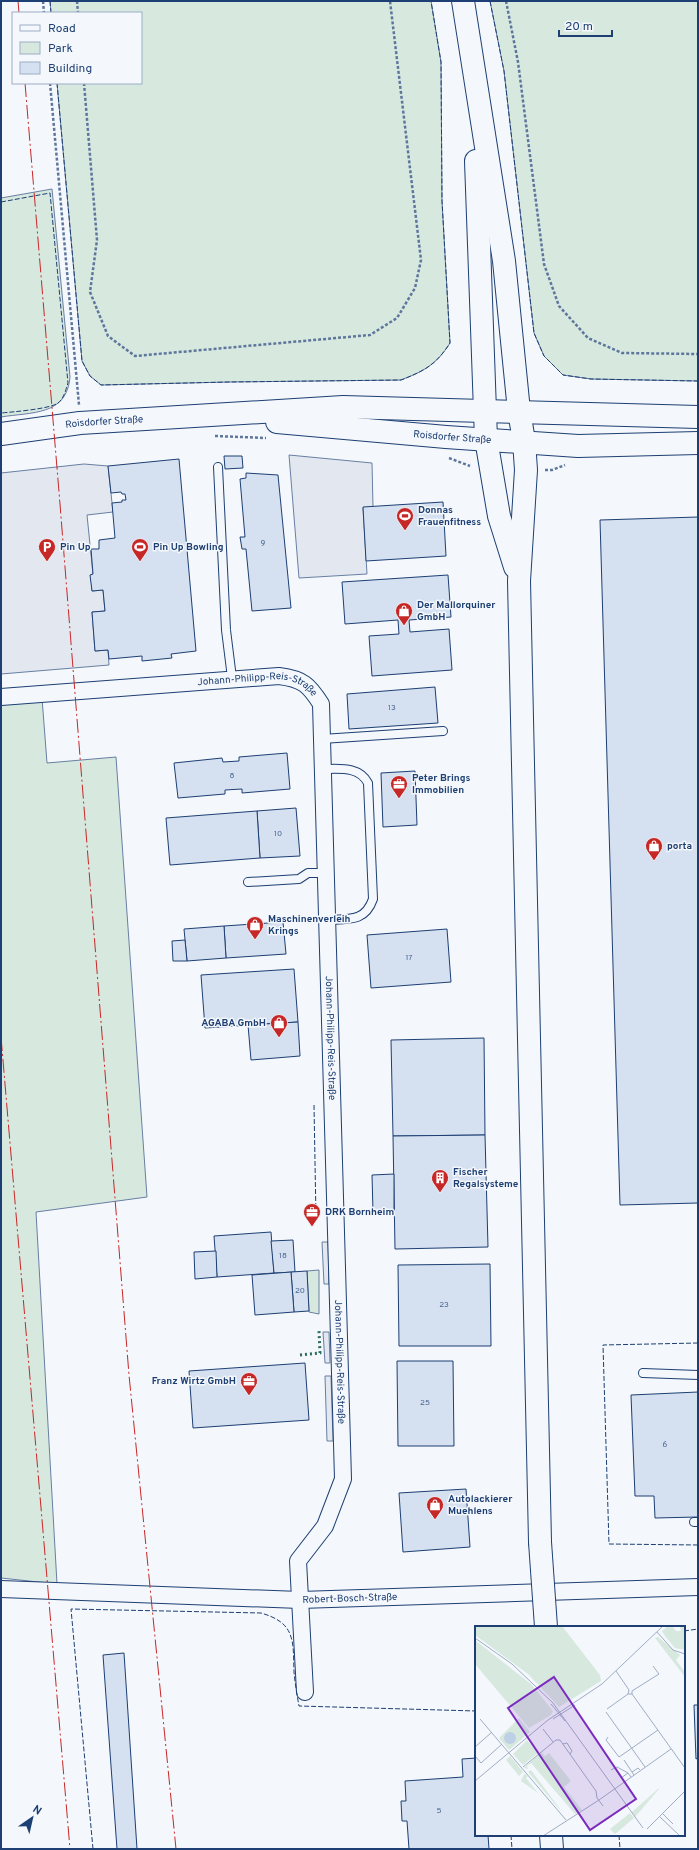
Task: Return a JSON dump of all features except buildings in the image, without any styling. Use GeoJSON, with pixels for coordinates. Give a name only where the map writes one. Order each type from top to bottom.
{"type":"FeatureCollection","features":[{"type":"Feature","properties":{"kind":"main road"},"geometry":{"type":"LineString","coordinates":[[463,1],[504,261],[526,470],[520,580],[540,1542],[546,1626]]}},
{"type":"Feature","properties":{"kind":"main road"},"geometry":{"type":"LineString","coordinates":[[476,90],[477,205],[486,439],[490,469],[500,516],[520,580]]}},
{"type":"Feature","properties":{"kind":"main road","name":"Roisdorfer Straße"},"geometry":{"type":"LineString","coordinates":[[210,426],[343,407],[698,417]]}},
{"type":"Feature","properties":{"kind":"main road","name":"Roisdorfer Straße"},"geometry":{"type":"LineString","coordinates":[[1,434],[80,423],[210,426],[524,441],[578,446],[698,442]]}},
{"type":"Feature","properties":{"kind":"main road"},"geometry":{"type":"LineString","coordinates":[[551,1836],[552,1849]]}},
{"type":"Feature","properties":{"kind":"street","name":"Johann-Philipp-Reis-Straße"},"geometry":{"type":"LineString","coordinates":[[1,697],[232,678],[279,676],[304,682],[313,691],[321,704],[343,1479],[325,1526],[298,1561],[305,1692]]}},
{"type":"Feature","properties":{"kind":"street","name":"Robert-Bosch-Straße"},"geometry":{"type":"LineString","coordinates":[[1,1589],[300,1600],[698,1587]]}},
{"type":"Feature","properties":{"kind":"lane"},"geometry":{"type":"LineString","coordinates":[[218,467],[226,630],[232,678]]}},
{"type":"Feature","properties":{"kind":"lane"},"geometry":{"type":"LineString","coordinates":[[322,739],[443,731]]}},
{"type":"Feature","properties":{"kind":"lane"},"geometry":{"type":"LineString","coordinates":[[323,769],[349,769],[365,776],[368,784],[374,898],[365,914],[356,918],[327,920]]}},
{"type":"Feature","properties":{"kind":"lane"},"geometry":{"type":"LineString","coordinates":[[248,882],[299,879],[308,873],[326,873]]}},
{"type":"Feature","properties":{"kind":"lane"},"geometry":{"type":"LineString","coordinates":[[643,1373],[698,1375]]}},
{"type":"Feature","properties":{"kind":"path"},"geometry":{"type":"LineString","coordinates":[[43,1],[44,12]]}},
{"type":"Feature","properties":{"kind":"path"},"geometry":{"type":"LineString","coordinates":[[77,1],[78,12]]}},
{"type":"Feature","properties":{"kind":"path"},"geometry":{"type":"LineString","coordinates":[[84,84],[97,240],[90,292],[108,336],[135,356],[370,335],[397,318],[415,288],[421,260],[390,1]]}},
{"type":"Feature","properties":{"kind":"path"},"geometry":{"type":"LineString","coordinates":[[506,1],[518,62],[544,264],[559,306],[588,338],[622,353],[698,354]]}},
{"type":"Feature","properties":{"kind":"path"},"geometry":{"type":"LineString","coordinates":[[50,84],[80,423]]}},
{"type":"Feature","properties":{"kind":"path"},"geometry":{"type":"LineString","coordinates":[[210,426],[268,438]]}},
{"type":"Feature","properties":{"kind":"path"},"geometry":{"type":"LineString","coordinates":[[443,455],[464,464],[490,469]]}},
{"type":"Feature","properties":{"kind":"path"},"geometry":{"type":"LineString","coordinates":[[526,470],[552,470],[571,463]]}},
{"type":"Feature","properties":{"kind":"green space"},"geometry":{"type":"Polygon","coordinates":[[[50,1],[431,1],[441,62],[442,201],[450,343],[440,357],[423,370],[401,380],[101,385],[90,376],[82,361],[57,84],[142,84],[142,12],[51,12],[50,1]]]}},
{"type":"Feature","properties":{"kind":"green space"},"geometry":{"type":"Polygon","coordinates":[[[490,1],[698,1],[698,381],[591,379],[563,375],[544,356],[534,333],[504,71],[490,1]]]}},
{"type":"Feature","properties":{"kind":"green space"},"geometry":{"type":"Polygon","coordinates":[[[52,189],[70,377],[67,390],[62,399],[55,405],[46,410],[1,417],[1,198],[52,189]]]}},
{"type":"Feature","properties":{"kind":"green space"},"geometry":{"type":"Polygon","coordinates":[[[42,698],[47,763],[116,757],[147,1197],[36,1212],[57,1584],[1,1578],[1,702],[42,698]]]}},
{"type":"Feature","properties":{"kind":"green space"},"geometry":{"type":"Polygon","coordinates":[[[319,1270],[319,1314],[309,1312],[307,1271],[319,1270]]]}},
{"type":"Feature","properties":{"kind":"shaded area"},"geometry":{"type":"Polygon","coordinates":[[[289,455],[372,463],[373,507],[363,508],[367,574],[299,578],[289,455]]]}},
{"type":"Feature","properties":{"kind":"shaded area","name":"Pin Up"},"geometry":{"type":"Polygon","coordinates":[[[84,464],[108,466],[113,512],[87,515],[93,574],[91,575],[92,591],[103,590],[105,611],[92,612],[95,651],[108,650],[109,665],[1,674],[1,473],[84,464]]]}},
{"type":"Feature","properties":{"kind":"shaded area"},"geometry":{"type":"Polygon","coordinates":[[[322,1242],[328,1242],[329,1284],[324,1284],[322,1242]]]}},
{"type":"Feature","properties":{"kind":"shaded area"},"geometry":{"type":"Polygon","coordinates":[[[323,1332],[329,1332],[330,1363],[325,1363],[323,1332]]]}},
{"type":"Feature","properties":{"kind":"shaded area"},"geometry":{"type":"Polygon","coordinates":[[[325,1376],[331,1376],[333,1441],[327,1441],[325,1376]]]}},
{"type":"Feature","properties":{"kind":"hedge"},"geometry":{"type":"LineString","coordinates":[[300,1355],[320,1353],[319,1331]]}},
{"type":"Feature","properties":{"kind":"fence"},"geometry":{"type":"LineString","coordinates":[[50,1],[51,12]]}},
{"type":"Feature","properties":{"kind":"fence"},"geometry":{"type":"LineString","coordinates":[[57,84],[82,361],[90,376],[101,385],[401,380],[416,374],[429,366],[440,357],[450,343],[442,201],[441,62],[431,1]]}},
{"type":"Feature","properties":{"kind":"fence"},"geometry":{"type":"LineString","coordinates":[[490,1],[504,71],[534,333],[544,356],[563,375],[591,379],[698,381]]}},
{"type":"Feature","properties":{"kind":"fence"},"geometry":{"type":"LineString","coordinates":[[1,202],[50,193],[68,383],[62,399],[54,405],[31,410],[1,413]]}},
{"type":"Feature","properties":{"kind":"fence"},"geometry":{"type":"LineString","coordinates":[[314,1105],[316,1219]]}},
{"type":"Feature","properties":{"kind":"fence"},"geometry":{"type":"LineString","coordinates":[[698,1343],[603,1345],[609,1544],[698,1545]]}},
{"type":"Feature","properties":{"kind":"fence"},"geometry":{"type":"LineString","coordinates":[[93,1849],[71,1609],[261,1613],[281,1622],[287,1628],[290,1635],[299,1706],[475,1711]]}},
{"type":"Feature","properties":{"kind":"fence"},"geometry":{"type":"LineString","coordinates":[[685,1631],[698,1629]]}},
{"type":"Feature","properties":{"kind":"fence"},"geometry":{"type":"LineString","coordinates":[[511,1836],[512,1849]]}},
{"type":"Feature","properties":{"kind":"fence"},"geometry":{"type":"LineString","coordinates":[[619,1836],[620,1849]]}},
{"type":"Feature","properties":{"kind":"power"},"geometry":{"type":"LineString","coordinates":[[18,1],[19,12]]}},
{"type":"Feature","properties":{"kind":"power"},"geometry":{"type":"LineString","coordinates":[[25,84],[129,1375],[176,1849]]}},
{"type":"Feature","properties":{"kind":"power"},"geometry":{"type":"LineString","coordinates":[[1,1037],[70,1849]]}},
{"type":"Feature","properties":{"kind":"place","name":"Donnas Frauenfitness"},"geometry":{"type":"Point","coordinates":[405,531]}},
{"type":"Feature","properties":{"kind":"place","name":"Pin Up"},"geometry":{"type":"Point","coordinates":[47,562]}},
{"type":"Feature","properties":{"kind":"place","name":"Pin Up Bowling"},"geometry":{"type":"Point","coordinates":[140,562]}},
{"type":"Feature","properties":{"kind":"place","name":"Der Mallorquiner GmbH"},"geometry":{"type":"Point","coordinates":[404,626]}},
{"type":"Feature","properties":{"kind":"place","name":"Peter Brings Immobilien"},"geometry":{"type":"Point","coordinates":[399,799]}},
{"type":"Feature","properties":{"kind":"place","name":"porta"},"geometry":{"type":"Point","coordinates":[654,861]}},
{"type":"Feature","properties":{"kind":"place","name":"Maschinenverleih Krings"},"geometry":{"type":"Point","coordinates":[255,940]}},
{"type":"Feature","properties":{"kind":"place","name":"AGABA GmbH"},"geometry":{"type":"Point","coordinates":[279,1038]}},
{"type":"Feature","properties":{"kind":"place","name":"Fischer Regalsysteme"},"geometry":{"type":"Point","coordinates":[440,1193]}},
{"type":"Feature","properties":{"kind":"place","name":"DRK Bornheim"},"geometry":{"type":"Point","coordinates":[312,1227]}},
{"type":"Feature","properties":{"kind":"place","name":"Franz Wirtz GmbH"},"geometry":{"type":"Point","coordinates":[249,1396]}},
{"type":"Feature","properties":{"kind":"place","name":"Autolackierer Muehlens"},"geometry":{"type":"Point","coordinates":[435,1520]}}]}
